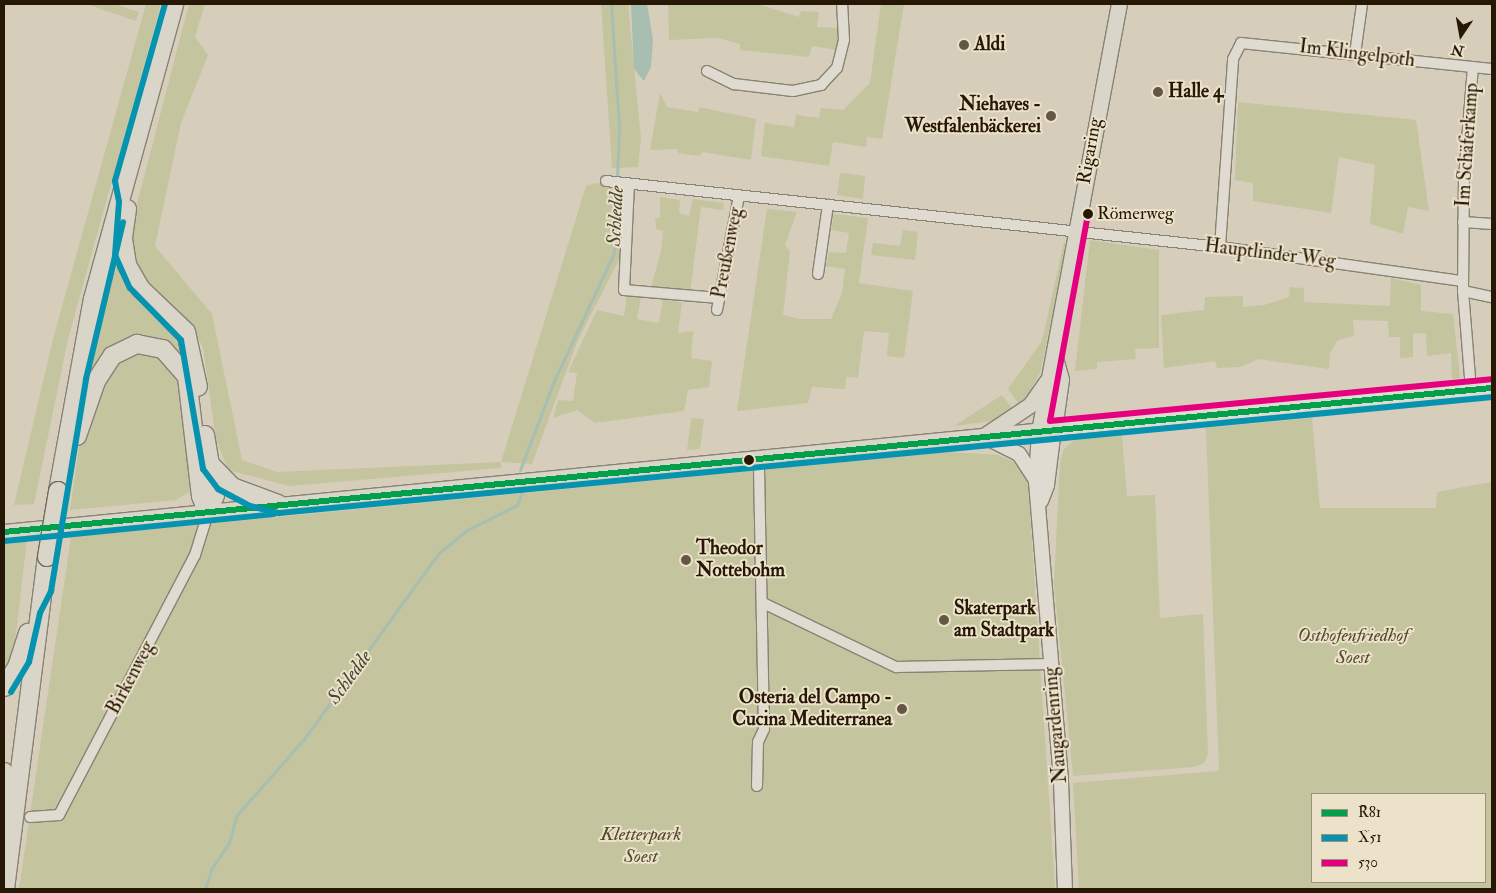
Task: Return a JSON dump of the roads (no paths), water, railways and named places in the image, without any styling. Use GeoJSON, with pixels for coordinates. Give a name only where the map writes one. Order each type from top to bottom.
{"type":"FeatureCollection","features":[{"type":"Feature","properties":{"kind":"highway"},"geometry":{"type":"LineString","coordinates":[[5,881],[47,557],[85,336],[124,183],[174,4]]}},
{"type":"Feature","properties":{"kind":"highway"},"geometry":{"type":"LineString","coordinates":[[124,183],[127,265],[141,288],[179,323],[188,337],[215,494],[208,513]]}},
{"type":"Feature","properties":{"kind":"highway"},"geometry":{"type":"LineString","coordinates":[[59,484],[72,459],[83,410],[104,367],[126,347],[157,346],[175,358],[188,377],[201,496],[208,513]]}},
{"type":"Feature","properties":{"kind":"highway"},"geometry":{"type":"LineString","coordinates":[[211,465],[232,487],[278,504]]}},
{"type":"Feature","properties":{"kind":"highway"},"geometry":{"type":"LineString","coordinates":[[4,687],[21,659],[32,610],[43,589]]}},
{"type":"Feature","properties":{"kind":"highway"},"geometry":{"type":"LineString","coordinates":[[4,772],[4,836]]}},
{"type":"Feature","properties":{"kind":"main road","name":"Rigaring"},"geometry":{"type":"LineString","coordinates":[[1047,430],[1049,378],[1055,358],[1076,233],[1119,4]]}},
{"type":"Feature","properties":{"kind":"main road","name":"Rigaring"},"geometry":{"type":"LineString","coordinates":[[1047,430],[1061,379],[1055,358]]}},
{"type":"Feature","properties":{"kind":"main road"},"geometry":{"type":"LineString","coordinates":[[983,436],[1030,405],[1049,378]]}},
{"type":"Feature","properties":{"kind":"main road"},"geometry":{"type":"LineString","coordinates":[[4,532],[1492,388]]}},
{"type":"Feature","properties":{"kind":"main road","name":"Naugardenring"},"geometry":{"type":"LineString","coordinates":[[1047,430],[1036,482],[1040,501],[1064,889]]}},
{"type":"Feature","properties":{"kind":"main road","name":"Naugardenring"},"geometry":{"type":"LineString","coordinates":[[1040,501],[1047,485],[1047,430]]}},
{"type":"Feature","properties":{"kind":"main road"},"geometry":{"type":"LineString","coordinates":[[983,436],[1020,454],[1036,482]]}},
{"type":"Feature","properties":{"kind":"street"},"geometry":{"type":"LineString","coordinates":[[707,71],[734,84],[794,91],[821,85],[839,59],[844,40],[842,4]]}},
{"type":"Feature","properties":{"kind":"street"},"geometry":{"type":"LineString","coordinates":[[1356,54],[1362,4]]}},
{"type":"Feature","properties":{"kind":"street","name":"Im Klingelpoth"},"geometry":{"type":"LineString","coordinates":[[1220,247],[1233,59],[1242,43],[1251,41],[1492,69]]}},
{"type":"Feature","properties":{"kind":"street","name":"Im Schäferkamp"},"geometry":{"type":"LineString","coordinates":[[1471,390],[1463,286],[1463,222],[1473,67]]}},
{"type":"Feature","properties":{"kind":"street"},"geometry":{"type":"LineString","coordinates":[[606,181],[1076,233]]}},
{"type":"Feature","properties":{"kind":"street"},"geometry":{"type":"LineString","coordinates":[[629,184],[624,290],[719,298]]}},
{"type":"Feature","properties":{"kind":"street","name":"Preußenweg"},"geometry":{"type":"LineString","coordinates":[[717,310],[739,196]]}},
{"type":"Feature","properties":{"kind":"street"},"geometry":{"type":"LineString","coordinates":[[818,274],[828,205]]}},
{"type":"Feature","properties":{"kind":"street","name":"Im Schäferkamp"},"geometry":{"type":"LineString","coordinates":[[1463,222],[1492,224]]}},
{"type":"Feature","properties":{"kind":"street","name":"Hauptlinder Weg"},"geometry":{"type":"LineString","coordinates":[[1076,233],[1220,247],[1463,286],[1492,298]]}},
{"type":"Feature","properties":{"kind":"street"},"geometry":{"type":"LineString","coordinates":[[756,786],[758,742],[764,729],[759,458]]}},
{"type":"Feature","properties":{"kind":"street","name":"Birkenweg"},"geometry":{"type":"LineString","coordinates":[[30,817],[59,815],[195,555],[208,513]]}},
{"type":"Feature","properties":{"kind":"street"},"geometry":{"type":"LineString","coordinates":[[763,603],[896,666],[1051,664]]}},
{"type":"Feature","properties":{"kind":"waterway","name":"Schledde"},"geometry":{"type":"LineString","coordinates":[[520,470],[554,381],[614,253],[619,127],[611,4]]}},
{"type":"Feature","properties":{"kind":"waterway","name":"Schledde"},"geometry":{"type":"LineString","coordinates":[[205,889],[212,868],[229,843],[236,816],[304,739],[438,554],[467,530],[517,505],[522,491]]}},
{"type":"Feature","properties":{"kind":"place","name":"Aldi"},"geometry":{"type":"Point","coordinates":[964,45]}},
{"type":"Feature","properties":{"kind":"place","name":"Halle 4"},"geometry":{"type":"Point","coordinates":[1158,92]}},
{"type":"Feature","properties":{"kind":"place","name":"Niehaves - Westfalenbäckerei"},"geometry":{"type":"Point","coordinates":[1051,116]}},
{"type":"Feature","properties":{"kind":"place","name":"Römerweg"},"geometry":{"type":"Point","coordinates":[1088,214]}},
{"type":"Feature","properties":{"kind":"place","name":"Theodor Nottebohm"},"geometry":{"type":"Point","coordinates":[686,560]}},
{"type":"Feature","properties":{"kind":"place","name":"Skaterpark am Stadtpark"},"geometry":{"type":"Point","coordinates":[944,620]}},
{"type":"Feature","properties":{"kind":"place","name":"Osteria del Campo - Cucina Mediterranea"},"geometry":{"type":"Point","coordinates":[902,709]}},
{"type":"Feature","properties":{"kind":"park label","name":"Osthofenfriedhof Soest"},"geometry":{"type":"Point","coordinates":[1353,647]}},
{"type":"Feature","properties":{"kind":"park label","name":"Kletterpark Soest"},"geometry":{"type":"Point","coordinates":[641,846]}}]}
